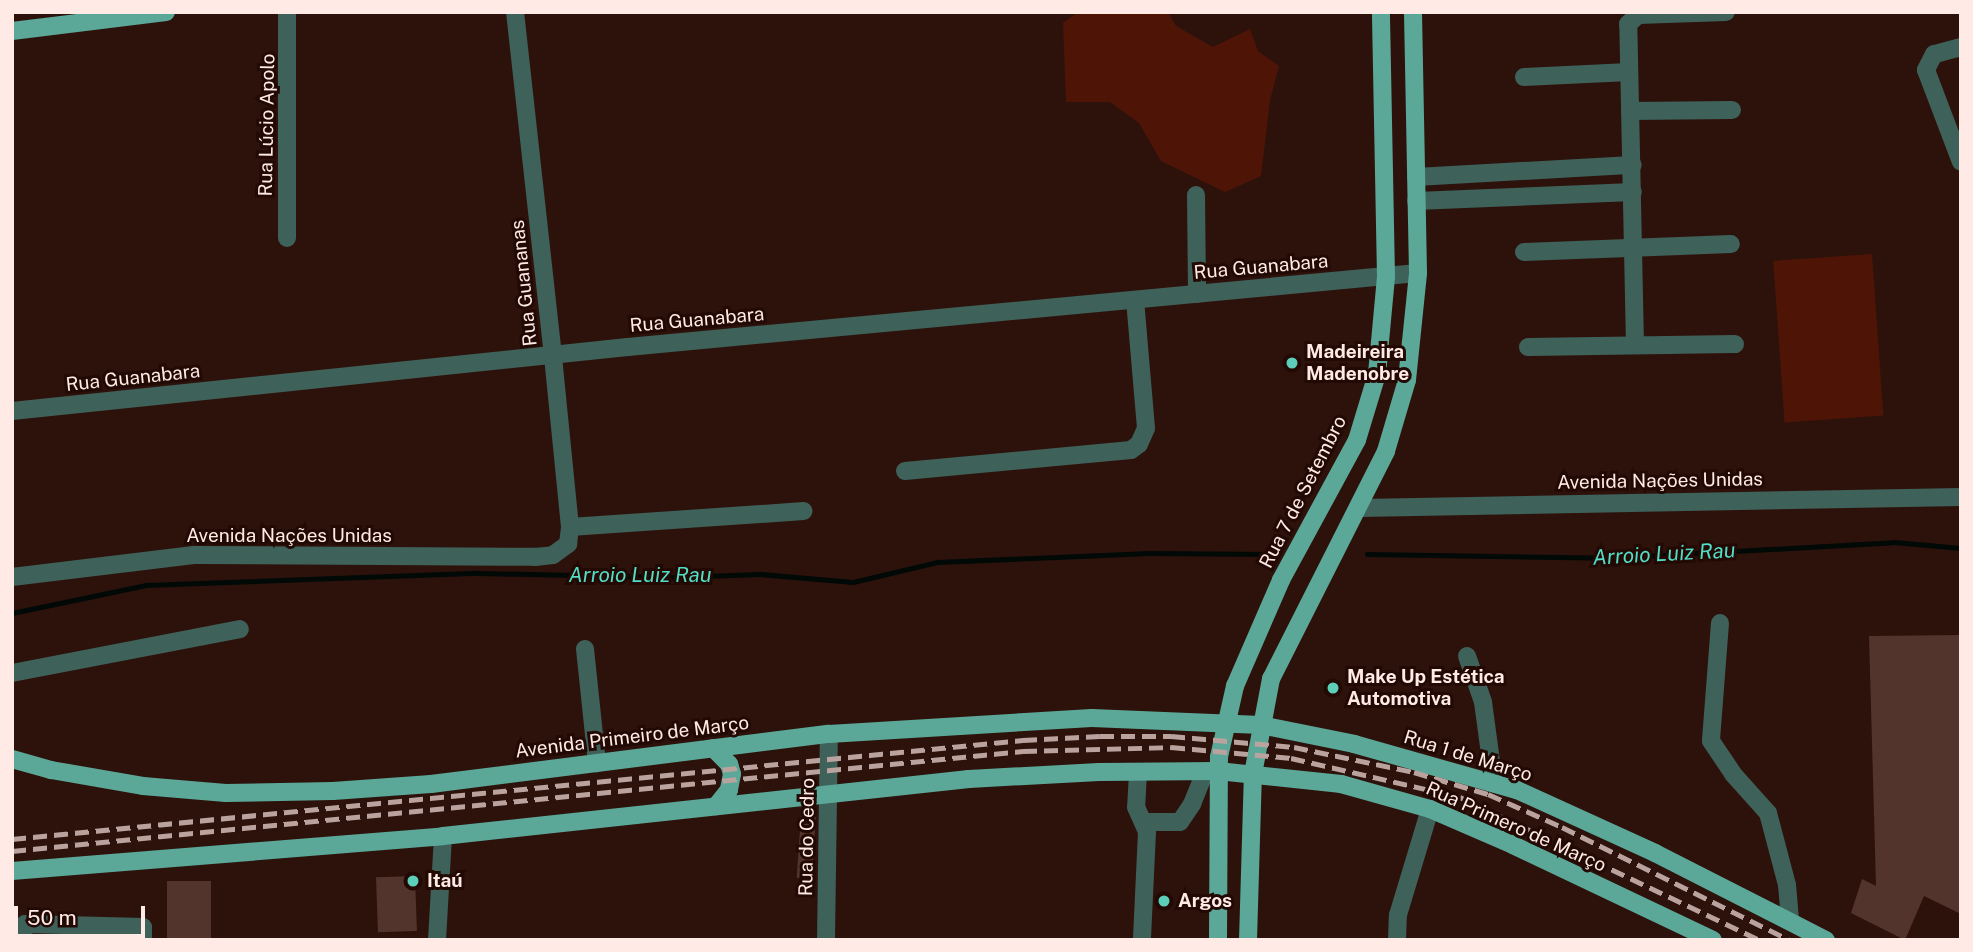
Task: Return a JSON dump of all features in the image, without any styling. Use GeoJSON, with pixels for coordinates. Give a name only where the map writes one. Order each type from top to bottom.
{"type":"FeatureCollection","features":[{"type":"Feature","properties":{"kind":"main road"},"geometry":{"type":"LineString","coordinates":[[12,31],[166,12]]}},
{"type":"Feature","properties":{"kind":"main road","name":"Rua 7 de Setembro"},"geometry":{"type":"LineString","coordinates":[[1218,940],[1212,771],[1235,686],[1256,632],[1357,440],[1377,374],[1386,277],[1381,12]]}},
{"type":"Feature","properties":{"kind":"main road"},"geometry":{"type":"LineString","coordinates":[[1248,940],[1253,774],[1261,725],[1275,669],[1317,583],[1360,508],[1386,451],[1407,380],[1418,273],[1413,12]]}},
{"type":"Feature","properties":{"kind":"main road","name":"Avenida Primeiro de Março"},"geometry":{"type":"LineString","coordinates":[[12,759],[115,782],[226,793],[332,791],[431,784],[829,734],[1092,718],[1261,725]]}},
{"type":"Feature","properties":{"kind":"main road","name":"Rua 1 de Março"},"geometry":{"type":"LineString","coordinates":[[1261,725],[1354,744],[1517,790],[1655,853],[1790,921]]}},
{"type":"Feature","properties":{"kind":"main road"},"geometry":{"type":"LineString","coordinates":[[713,748],[729,764],[732,774],[729,790],[716,806]]}},
{"type":"Feature","properties":{"kind":"main road"},"geometry":{"type":"LineString","coordinates":[[12,871],[443,836],[828,792],[969,779],[1138,772],[1212,771],[1253,774]]}},
{"type":"Feature","properties":{"kind":"main road","name":"Rua Primero de Março"},"geometry":{"type":"LineString","coordinates":[[1253,774],[1340,785],[1430,809],[1513,845],[1713,940]]}},
{"type":"Feature","properties":{"kind":"main road"},"geometry":{"type":"LineString","coordinates":[[1790,921],[1826,940]]}},
{"type":"Feature","properties":{"kind":"street","name":"Rua Lúcio Apolo"},"geometry":{"type":"LineString","coordinates":[[287,12],[287,238]]}},
{"type":"Feature","properties":{"kind":"street","name":"Rua Guananas"},"geometry":{"type":"LineString","coordinates":[[515,12],[570,527],[568,544],[564,548]]}},
{"type":"Feature","properties":{"kind":"street"},"geometry":{"type":"LineString","coordinates":[[1635,345],[1628,24],[1632,17],[1726,12]]}},
{"type":"Feature","properties":{"kind":"street"},"geometry":{"type":"LineString","coordinates":[[1961,47],[1934,54],[1926,69],[1961,162]]}},
{"type":"Feature","properties":{"kind":"street"},"geometry":{"type":"LineString","coordinates":[[1524,77],[1629,72]]}},
{"type":"Feature","properties":{"kind":"street"},"geometry":{"type":"LineString","coordinates":[[1630,111],[1732,110]]}},
{"type":"Feature","properties":{"kind":"street"},"geometry":{"type":"LineString","coordinates":[[1416,177],[1633,166]]}},
{"type":"Feature","properties":{"kind":"street"},"geometry":{"type":"LineString","coordinates":[[1504,172],[1504,198]]}},
{"type":"Feature","properties":{"kind":"street"},"geometry":{"type":"LineString","coordinates":[[1416,201],[1633,192]]}},
{"type":"Feature","properties":{"kind":"street"},"geometry":{"type":"LineString","coordinates":[[1196,195],[1197,294]]}},
{"type":"Feature","properties":{"kind":"street"},"geometry":{"type":"LineString","coordinates":[[1524,252],[1731,244]]}},
{"type":"Feature","properties":{"kind":"street","name":"Rua Guanabara"},"geometry":{"type":"LineString","coordinates":[[12,411],[1418,273]]}},
{"type":"Feature","properties":{"kind":"street"},"geometry":{"type":"LineString","coordinates":[[905,471],[1131,450],[1139,444],[1146,428],[1135,300]]}},
{"type":"Feature","properties":{"kind":"street"},"geometry":{"type":"LineString","coordinates":[[1528,347],[1735,344]]}},
{"type":"Feature","properties":{"kind":"street","name":"Avenida Nações Unidas"},"geometry":{"type":"LineString","coordinates":[[1360,508],[1961,497]]}},
{"type":"Feature","properties":{"kind":"street"},"geometry":{"type":"LineString","coordinates":[[570,527],[803,511]]}},
{"type":"Feature","properties":{"kind":"street","name":"Avenida Nações Unidas"},"geometry":{"type":"LineString","coordinates":[[12,577],[194,555],[535,557],[553,555],[564,548]]}},
{"type":"Feature","properties":{"kind":"street"},"geometry":{"type":"LineString","coordinates":[[1720,623],[1710,741],[1733,774],[1768,813],[1787,885],[1790,921]]}},
{"type":"Feature","properties":{"kind":"street"},"geometry":{"type":"LineString","coordinates":[[12,673],[240,629]]}},
{"type":"Feature","properties":{"kind":"street"},"geometry":{"type":"LineString","coordinates":[[584,649],[597,763]]}},
{"type":"Feature","properties":{"kind":"street"},"geometry":{"type":"LineString","coordinates":[[1467,656],[1483,702],[1494,783]]}},
{"type":"Feature","properties":{"kind":"street","name":"Rua do Cedro"},"geometry":{"type":"LineString","coordinates":[[826,940],[829,734]]}},
{"type":"Feature","properties":{"kind":"street"},"geometry":{"type":"LineString","coordinates":[[1144,822],[1180,822],[1212,771]]}},
{"type":"Feature","properties":{"kind":"street"},"geometry":{"type":"LineString","coordinates":[[1138,772],[1136,807],[1147,832],[1142,940]]}},
{"type":"Feature","properties":{"kind":"street"},"geometry":{"type":"LineString","coordinates":[[1397,940],[1398,915],[1430,809]]}},
{"type":"Feature","properties":{"kind":"street"},"geometry":{"type":"LineString","coordinates":[[437,940],[443,836]]}},
{"type":"Feature","properties":{"kind":"street"},"geometry":{"type":"LineString","coordinates":[[22,940],[25,924],[143,933]]}},
{"type":"Feature","properties":{"kind":"shaded area"},"geometry":{"type":"Polygon","coordinates":[[[1078,12],[1168,12],[1176,26],[1213,47],[1250,29],[1258,51],[1279,66],[1270,100],[1261,176],[1225,192],[1161,161],[1139,123],[1110,102],[1066,102],[1063,23],[1078,12]]]}},
{"type":"Feature","properties":{"kind":"shaded area"},"geometry":{"type":"Polygon","coordinates":[[[1872,254],[1883,416],[1785,423],[1773,261],[1872,254]]]}},
{"type":"Feature","properties":{"kind":"building"},"geometry":{"type":"Polygon","coordinates":[[[1961,635],[1961,914],[1924,896],[1905,940],[1851,913],[1862,879],[1876,886],[1869,636],[1961,635]]]}},
{"type":"Feature","properties":{"kind":"building"},"geometry":{"type":"Polygon","coordinates":[[[801,816],[816,817],[812,879],[797,878],[801,816]]]}},
{"type":"Feature","properties":{"kind":"building"},"geometry":{"type":"Polygon","coordinates":[[[415,876],[417,931],[378,932],[376,877],[415,876]]]}},
{"type":"Feature","properties":{"kind":"building"},"geometry":{"type":"Polygon","coordinates":[[[167,881],[211,881],[211,939],[167,939],[167,881]]]}},
{"type":"Feature","properties":{"kind":"waterway","name":"Arroio Luiz Rau"},"geometry":{"type":"LineString","coordinates":[[1367,554],[1610,558],[1894,542],[1961,548]]}},
{"type":"Feature","properties":{"kind":"waterway","name":"Arroio Luiz Rau"},"geometry":{"type":"LineString","coordinates":[[12,613],[146,585],[478,573],[676,577],[760,574],[853,582],[937,562],[1149,553],[1268,554]]}},
{"type":"Feature","properties":{"kind":"railway"},"geometry":{"type":"LineString","coordinates":[[12,839],[1023,740],[1171,736],[1294,747],[1414,772],[1488,794],[1562,827],[1790,940]]}},
{"type":"Feature","properties":{"kind":"railway"},"geometry":{"type":"LineString","coordinates":[[12,851],[1023,751],[1171,747],[1291,758],[1460,797],[1760,940]]}},
{"type":"Feature","properties":{"kind":"place","name":"Madeireira Madenobre"},"geometry":{"type":"Point","coordinates":[1292,363]}},
{"type":"Feature","properties":{"kind":"place","name":"Make Up Estética Automotiva"},"geometry":{"type":"Point","coordinates":[1333,688]}},
{"type":"Feature","properties":{"kind":"place","name":"Itaú"},"geometry":{"type":"Point","coordinates":[413,881]}},
{"type":"Feature","properties":{"kind":"place","name":"Argos"},"geometry":{"type":"Point","coordinates":[1164,901]}}]}
